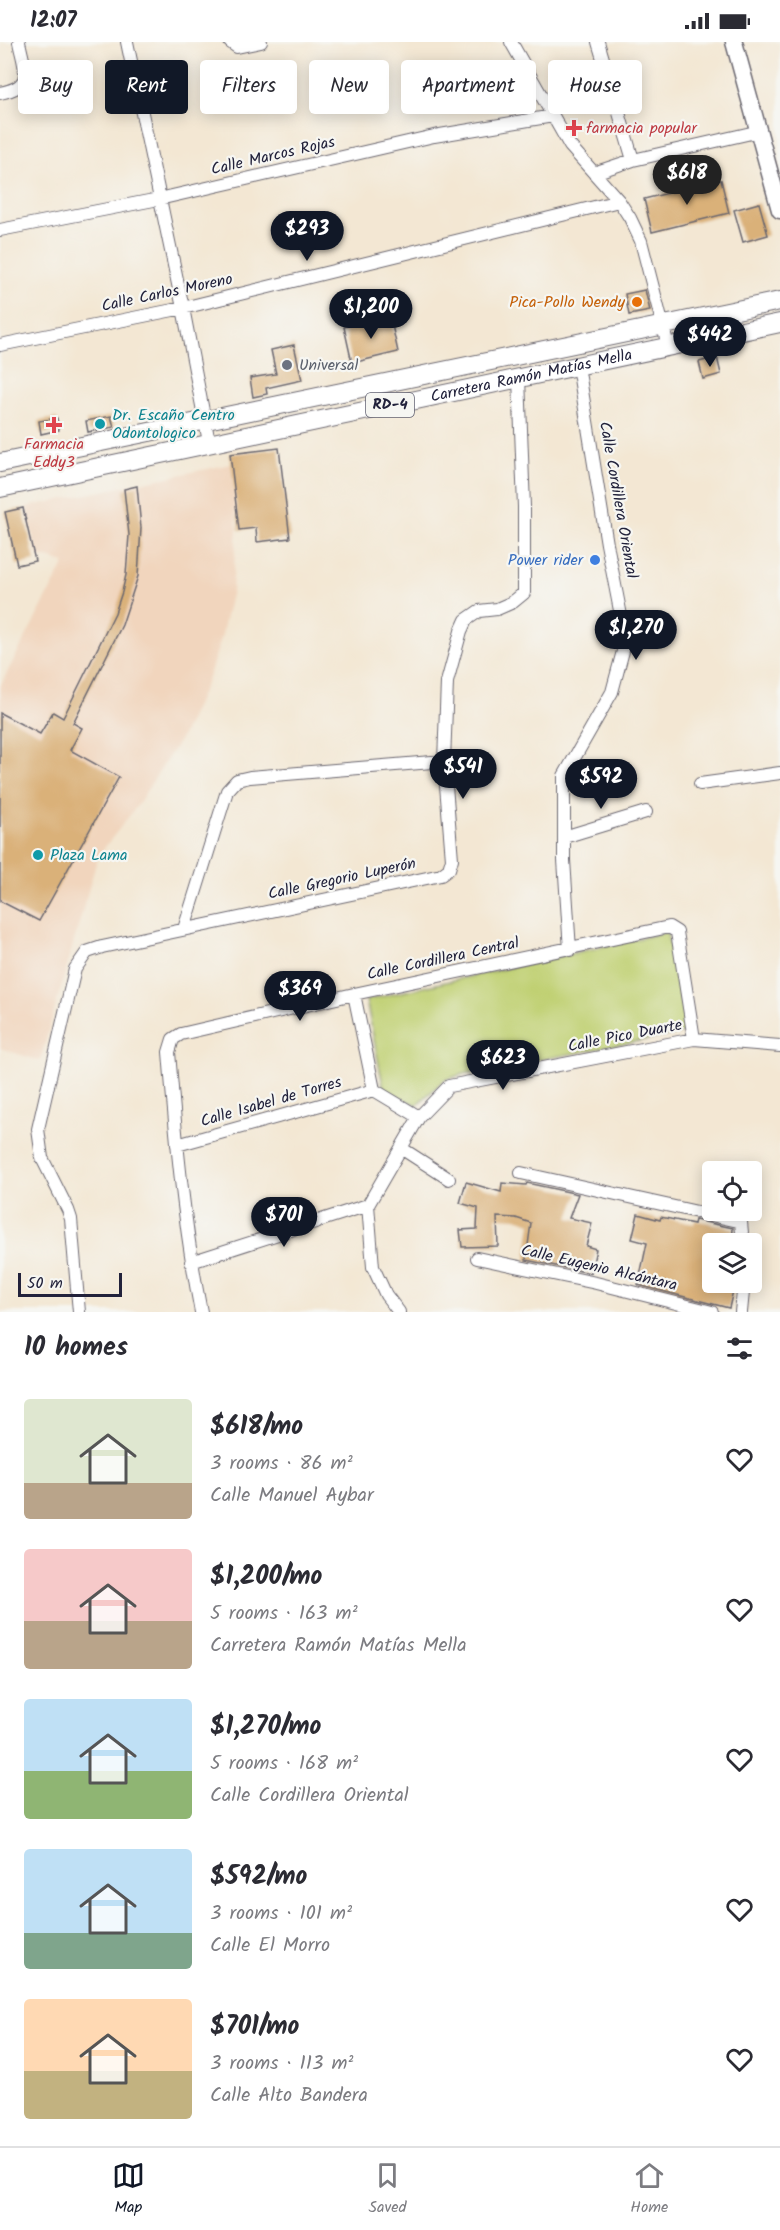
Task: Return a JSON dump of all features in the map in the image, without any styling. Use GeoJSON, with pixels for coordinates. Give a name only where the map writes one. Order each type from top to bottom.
{"type":"FeatureCollection","features":[{"type":"Feature","properties":{"kind":"main road"},"geometry":{"type":"LineString","coordinates":[[734,42],[780,210]]}},
{"type":"Feature","properties":{"kind":"main road","name":"Carretera Ramón Matías Mella"},"geometry":{"type":"LineString","coordinates":[[0,463],[780,301]]}},
{"type":"Feature","properties":{"kind":"main road","name":"Carretera Ramón Matías Mella"},"geometry":{"type":"LineString","coordinates":[[0,488],[780,323]]}},
{"type":"Feature","properties":{"kind":"street"},"geometry":{"type":"LineString","coordinates":[[0,93],[17,90],[23,83],[26,74],[20,42]]}},
{"type":"Feature","properties":{"kind":"street"},"geometry":{"type":"LineString","coordinates":[[127,42],[209,442]]}},
{"type":"Feature","properties":{"kind":"street"},"geometry":{"type":"LineString","coordinates":[[230,42],[237,47],[261,42]]}},
{"type":"Feature","properties":{"kind":"street"},"geometry":{"type":"LineString","coordinates":[[511,42],[570,146],[619,201],[641,241],[668,346]]}},
{"type":"Feature","properties":{"kind":"street"},"geometry":{"type":"LineString","coordinates":[[598,42],[633,160]]}},
{"type":"Feature","properties":{"kind":"street","name":"Calle Marcos Rojas"},"geometry":{"type":"LineString","coordinates":[[0,231],[159,199],[434,136],[553,116]]}},
{"type":"Feature","properties":{"kind":"street"},"geometry":{"type":"LineString","coordinates":[[594,173],[633,160],[760,131]]}},
{"type":"Feature","properties":{"kind":"street","name":"Calle Carlos Moreno"},"geometry":{"type":"LineString","coordinates":[[0,345],[183,308],[619,201]]}},
{"type":"Feature","properties":{"kind":"street","name":"Calle Cordillera Oriental"},"geometry":{"type":"LineString","coordinates":[[570,950],[562,792],[564,776],[612,692],[623,651],[624,631],[607,544],[578,366]]}},
{"type":"Feature","properties":{"kind":"street","name":"Calle Gregorio Luperón"},"geometry":{"type":"LineString","coordinates":[[79,1312],[71,1219],[42,1158],[38,1129],[75,969],[87,951],[446,873],[452,859],[444,761],[447,682],[461,631],[466,620],[479,611],[497,609],[513,602],[524,593],[524,507],[519,378]]}},
{"type":"Feature","properties":{"kind":"street"},"geometry":{"type":"LineString","coordinates":[[184,929],[227,791],[237,780],[444,761]]}},
{"type":"Feature","properties":{"kind":"street"},"geometry":{"type":"LineString","coordinates":[[700,784],[780,773]]}},
{"type":"Feature","properties":{"kind":"street"},"geometry":{"type":"LineString","coordinates":[[564,837],[646,812]]}},
{"type":"Feature","properties":{"kind":"street","name":"Calle Cordillera Central"},"geometry":{"type":"LineString","coordinates":[[201,1312],[191,1262],[177,1146],[170,1052],[173,1039],[181,1034],[354,994],[570,950],[669,927],[674,928],[677,932],[694,1040]]}},
{"type":"Feature","properties":{"kind":"street"},"geometry":{"type":"LineString","coordinates":[[354,994],[374,1090],[419,1117]]}},
{"type":"Feature","properties":{"kind":"street","name":"Calle Pico Duarte"},"geometry":{"type":"LineString","coordinates":[[368,1205],[419,1117],[449,1086],[694,1040],[780,1046]]}},
{"type":"Feature","properties":{"kind":"street","name":"Calle Isabel de Torres"},"geometry":{"type":"LineString","coordinates":[[177,1146],[374,1090]]}},
{"type":"Feature","properties":{"kind":"street"},"geometry":{"type":"LineString","coordinates":[[401,1148],[449,1179]]}},
{"type":"Feature","properties":{"kind":"street"},"geometry":{"type":"LineString","coordinates":[[521,1173],[738,1221],[741,1222],[742,1233]]}},
{"type":"Feature","properties":{"kind":"street"},"geometry":{"type":"LineString","coordinates":[[191,1262],[368,1205],[373,1267],[386,1295],[399,1312]]}},
{"type":"Feature","properties":{"kind":"street","name":"Calle Eugenio Alcántara"},"geometry":{"type":"LineString","coordinates":[[477,1258],[596,1283],[712,1312]]}},
{"type":"Feature","properties":{"kind":"street"},"geometry":{"type":"LineString","coordinates":[[741,1312],[743,1293]]}},
{"type":"Feature","properties":{"kind":"shaded area"},"geometry":{"type":"Polygon","coordinates":[[[231,464],[237,528],[232,590],[220,642],[207,681],[182,736],[136,807],[98,856],[40,1061],[0,1048],[0,686],[65,563],[37,555],[26,507],[231,464]]]}},
{"type":"Feature","properties":{"kind":"green space"},"geometry":{"type":"Polygon","coordinates":[[[667,932],[687,1032],[464,1074],[444,1080],[417,1105],[384,1090],[366,1000],[667,932]]]}},
{"type":"Feature","properties":{"kind":"building"},"geometry":{"type":"Polygon","coordinates":[[[721,180],[729,213],[652,232],[644,199],[721,180]]]}},
{"type":"Feature","properties":{"kind":"building"},"geometry":{"type":"Polygon","coordinates":[[[759,203],[768,235],[743,242],[734,210],[759,203]]]}},
{"type":"Feature","properties":{"kind":"building","name":"Pica-Pollo Wendy"},"geometry":{"type":"Polygon","coordinates":[[[645,290],[650,311],[629,315],[625,294],[645,290]]]}},
{"type":"Feature","properties":{"kind":"building"},"geometry":{"type":"Polygon","coordinates":[[[390,316],[398,352],[352,363],[344,327],[390,316]]]}},
{"type":"Feature","properties":{"kind":"building","name":"Universal"},"geometry":{"type":"Polygon","coordinates":[[[294,345],[302,380],[266,388],[267,394],[253,397],[250,378],[276,374],[271,350],[294,345]]]}},
{"type":"Feature","properties":{"kind":"building"},"geometry":{"type":"Polygon","coordinates":[[[717,357],[721,374],[703,379],[699,362],[717,357]]]}},
{"type":"Feature","properties":{"kind":"building","name":"Dr. Escaño Centro Odontologico"},"geometry":{"type":"Polygon","coordinates":[[[111,416],[114,427],[88,432],[86,421],[111,416]]]}},
{"type":"Feature","properties":{"kind":"building"},"geometry":{"type":"Polygon","coordinates":[[[57,418],[59,430],[41,434],[39,421],[57,418]]]}},
{"type":"Feature","properties":{"kind":"building"},"geometry":{"type":"Polygon","coordinates":[[[279,448],[290,538],[257,542],[256,528],[239,530],[230,454],[279,448]]]}},
{"type":"Feature","properties":{"kind":"building","name":"Plaza Lama"},"geometry":{"type":"Polygon","coordinates":[[[137,486],[141,528],[138,576],[122,625],[73,723],[82,728],[70,750],[119,777],[39,921],[0,901],[0,713],[40,734],[53,712],[63,718],[115,613],[122,592],[126,575],[129,535],[124,489],[137,486]]]}},
{"type":"Feature","properties":{"kind":"building"},"geometry":{"type":"Polygon","coordinates":[[[23,508],[35,561],[17,565],[5,512],[23,508]]]}},
{"type":"Feature","properties":{"kind":"building"},"geometry":{"type":"Polygon","coordinates":[[[466,1182],[501,1192],[502,1183],[526,1185],[527,1183],[578,1194],[569,1218],[592,1223],[586,1246],[596,1249],[591,1273],[526,1260],[531,1223],[516,1218],[497,1217],[498,1246],[462,1247],[460,1230],[477,1229],[478,1208],[460,1203],[466,1182]]]}},
{"type":"Feature","properties":{"kind":"building"},"geometry":{"type":"Polygon","coordinates":[[[638,1214],[660,1220],[661,1217],[694,1224],[695,1220],[733,1228],[733,1233],[702,1233],[702,1293],[732,1293],[729,1308],[638,1285],[647,1243],[632,1239],[638,1214]]]}},
{"type":"Feature","properties":{"kind":"place","name":"farmacia popular"},"geometry":{"type":"Point","coordinates":[574,128]}},
{"type":"Feature","properties":{"kind":"place","name":"Pica-Pollo Wendy"},"geometry":{"type":"Point","coordinates":[637,302]}},
{"type":"Feature","properties":{"kind":"place","name":"Universal"},"geometry":{"type":"Point","coordinates":[287,365]}},
{"type":"Feature","properties":{"kind":"place","name":"Dr. Escaño Centro Odontologico"},"geometry":{"type":"Point","coordinates":[100,424]}},
{"type":"Feature","properties":{"kind":"place","name":"Farmacia Eddy3"},"geometry":{"type":"Point","coordinates":[54,425]}},
{"type":"Feature","properties":{"kind":"place","name":"Power rider"},"geometry":{"type":"Point","coordinates":[595,560]}},
{"type":"Feature","properties":{"kind":"place","name":"Plaza Lama"},"geometry":{"type":"Point","coordinates":[38,855]}}]}
